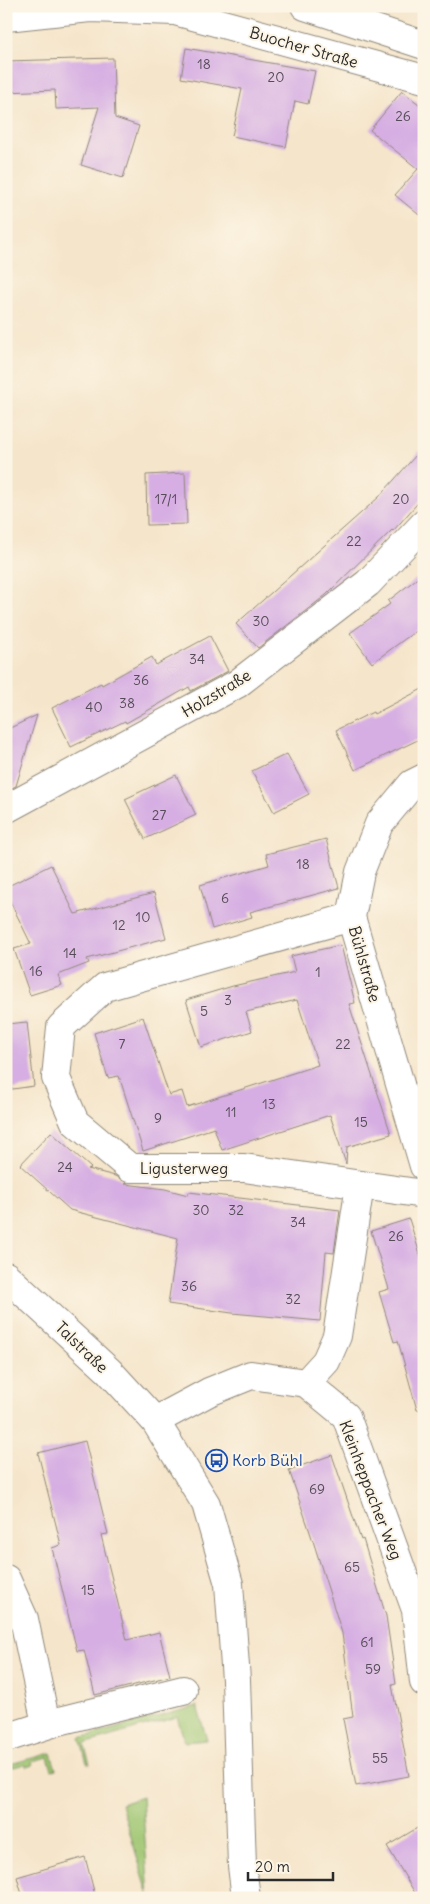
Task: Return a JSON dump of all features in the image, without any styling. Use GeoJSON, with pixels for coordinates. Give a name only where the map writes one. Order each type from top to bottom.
{"type":"FeatureCollection","features":[{"type":"Feature","properties":{"kind":"street"},"geometry":{"type":"LineString","coordinates":[[305,6],[424,45]]}},
{"type":"Feature","properties":{"kind":"street","name":"Buocher Straße"},"geometry":{"type":"LineString","coordinates":[[6,17],[90,8],[175,11],[424,79]]}},
{"type":"Feature","properties":{"kind":"street","name":"Holzstraße"},"geometry":{"type":"LineString","coordinates":[[6,809],[237,684],[368,583],[424,524]]}},
{"type":"Feature","properties":{"kind":"street","name":"Bühlstraße"},"geometry":{"type":"LineString","coordinates":[[424,778],[412,784],[379,824],[360,872],[351,916],[424,1166]]}},
{"type":"Feature","properties":{"kind":"street","name":"Ligusterweg"},"geometry":{"type":"LineString","coordinates":[[351,916],[105,987],[61,1027],[56,1078],[75,1122],[130,1168],[244,1168],[424,1194]]}},
{"type":"Feature","properties":{"kind":"street"},"geometry":{"type":"LineString","coordinates":[[155,1421],[209,1392],[251,1376],[306,1383],[326,1361],[337,1336],[360,1185]]}},
{"type":"Feature","properties":{"kind":"street","name":"Talstraße"},"geometry":{"type":"LineString","coordinates":[[6,1276],[109,1371],[155,1421],[206,1504],[229,1584],[236,1680],[242,1866],[246,1898]]}},
{"type":"Feature","properties":{"kind":"street","name":"Kleinheppacher Weg"},"geometry":{"type":"LineString","coordinates":[[306,1383],[346,1416],[420,1609],[424,1682]]}},
{"type":"Feature","properties":{"kind":"street"},"geometry":{"type":"LineString","coordinates":[[6,1579],[24,1619],[46,1724]]}},
{"type":"Feature","properties":{"kind":"street"},"geometry":{"type":"LineString","coordinates":[[6,1738],[46,1724],[183,1690]]}},
{"type":"Feature","properties":{"kind":"green space"},"geometry":{"type":"Polygon","coordinates":[[[197,1706],[207,1740],[185,1742],[177,1717],[84,1744],[90,1764],[87,1763],[80,1738],[197,1706]]]}},
{"type":"Feature","properties":{"kind":"green space"},"geometry":{"type":"Polygon","coordinates":[[[51,1753],[56,1769],[52,1770],[48,1757],[32,1761],[33,1765],[26,1767],[25,1764],[6,1769],[6,1765],[51,1753]]]}},
{"type":"Feature","properties":{"kind":"green space"},"geometry":{"type":"Polygon","coordinates":[[[142,1797],[149,1896],[121,1804],[142,1797]]]}},
{"type":"Feature","properties":{"kind":"building"},"geometry":{"type":"Polygon","coordinates":[[[186,48],[315,71],[308,104],[295,101],[286,147],[232,136],[242,89],[181,78],[186,48]]]}},
{"type":"Feature","properties":{"kind":"building"},"geometry":{"type":"Polygon","coordinates":[[[113,58],[115,118],[139,126],[123,178],[81,165],[99,107],[56,109],[55,90],[6,92],[6,61],[113,58]]]}},
{"type":"Feature","properties":{"kind":"building"},"geometry":{"type":"Polygon","coordinates":[[[402,91],[424,108],[424,219],[395,195],[418,169],[370,130],[402,91]]]}},
{"type":"Feature","properties":{"kind":"building"},"geometry":{"type":"Polygon","coordinates":[[[424,446],[424,496],[393,531],[326,595],[258,648],[236,624],[379,497],[424,446]]]}},
{"type":"Feature","properties":{"kind":"building"},"geometry":{"type":"Polygon","coordinates":[[[185,473],[187,524],[147,525],[146,475],[185,473]]]}},
{"type":"Feature","properties":{"kind":"building"},"geometry":{"type":"Polygon","coordinates":[[[424,573],[424,625],[372,663],[350,633],[390,604],[388,601],[424,573]]]}},
{"type":"Feature","properties":{"kind":"building"},"geometry":{"type":"Polygon","coordinates":[[[210,636],[228,671],[191,691],[189,687],[126,723],[125,721],[71,747],[52,708],[101,683],[102,685],[152,657],[156,665],[210,636]]]}},
{"type":"Feature","properties":{"kind":"building"},"geometry":{"type":"Polygon","coordinates":[[[424,688],[424,737],[355,770],[336,730],[373,712],[374,714],[424,688]]]}},
{"type":"Feature","properties":{"kind":"building"},"geometry":{"type":"Polygon","coordinates":[[[37,715],[16,786],[6,791],[6,730],[37,715]]]}},
{"type":"Feature","properties":{"kind":"building"},"geometry":{"type":"Polygon","coordinates":[[[287,754],[309,794],[274,812],[252,771],[287,754]]]}},
{"type":"Feature","properties":{"kind":"building"},"geometry":{"type":"Polygon","coordinates":[[[176,775],[196,815],[145,839],[125,799],[176,775]]]}},
{"type":"Feature","properties":{"kind":"building"},"geometry":{"type":"Polygon","coordinates":[[[326,839],[339,888],[250,912],[252,917],[212,929],[200,885],[269,865],[266,854],[326,839]]]}},
{"type":"Feature","properties":{"kind":"building"},"geometry":{"type":"Polygon","coordinates":[[[51,865],[75,914],[154,893],[166,938],[87,959],[89,963],[58,975],[62,985],[30,995],[14,949],[31,944],[6,893],[6,887],[51,865]]]}},
{"type":"Feature","properties":{"kind":"building"},"geometry":{"type":"Polygon","coordinates":[[[341,945],[355,1003],[349,1004],[391,1134],[347,1147],[346,1164],[330,1115],[222,1150],[214,1128],[143,1151],[119,1076],[108,1078],[94,1033],[143,1017],[169,1095],[182,1091],[187,1107],[318,1065],[297,1000],[246,1012],[252,1031],[201,1047],[186,1000],[233,986],[295,972],[291,956],[341,945]]]}},
{"type":"Feature","properties":{"kind":"building"},"geometry":{"type":"Polygon","coordinates":[[[27,1022],[34,1086],[6,1090],[6,1024],[27,1022]]]}},
{"type":"Feature","properties":{"kind":"building"},"geometry":{"type":"Polygon","coordinates":[[[51,1132],[91,1168],[88,1169],[115,1176],[128,1183],[125,1184],[165,1189],[188,1195],[189,1192],[340,1210],[334,1253],[326,1252],[320,1321],[232,1313],[168,1304],[178,1238],[70,1210],[20,1165],[51,1132]]]}},
{"type":"Feature","properties":{"kind":"building"},"geometry":{"type":"Polygon","coordinates":[[[409,1219],[424,1267],[424,1409],[417,1410],[398,1341],[394,1342],[379,1292],[389,1289],[371,1231],[409,1219]]]}},
{"type":"Feature","properties":{"kind":"building"},"geometry":{"type":"Polygon","coordinates":[[[85,1441],[108,1534],[101,1535],[127,1640],[159,1632],[170,1676],[95,1695],[84,1650],[77,1651],[52,1548],[61,1545],[38,1453],[85,1441]]]}},
{"type":"Feature","properties":{"kind":"building"},"geometry":{"type":"Polygon","coordinates":[[[332,1455],[361,1540],[363,1539],[386,1616],[396,1684],[392,1685],[409,1776],[356,1786],[343,1719],[353,1717],[342,1633],[289,1470],[332,1455]]]}},
{"type":"Feature","properties":{"kind":"building"},"geometry":{"type":"Polygon","coordinates":[[[424,1824],[424,1898],[418,1898],[387,1846],[424,1824]]]}},
{"type":"Feature","properties":{"kind":"building"},"geometry":{"type":"Polygon","coordinates":[[[85,1857],[95,1895],[83,1898],[23,1898],[17,1877],[85,1857]]]}},
{"type":"Feature","properties":{"kind":"place","name":"Korb Bühl"},"geometry":{"type":"Point","coordinates":[216,1460]}}]}
